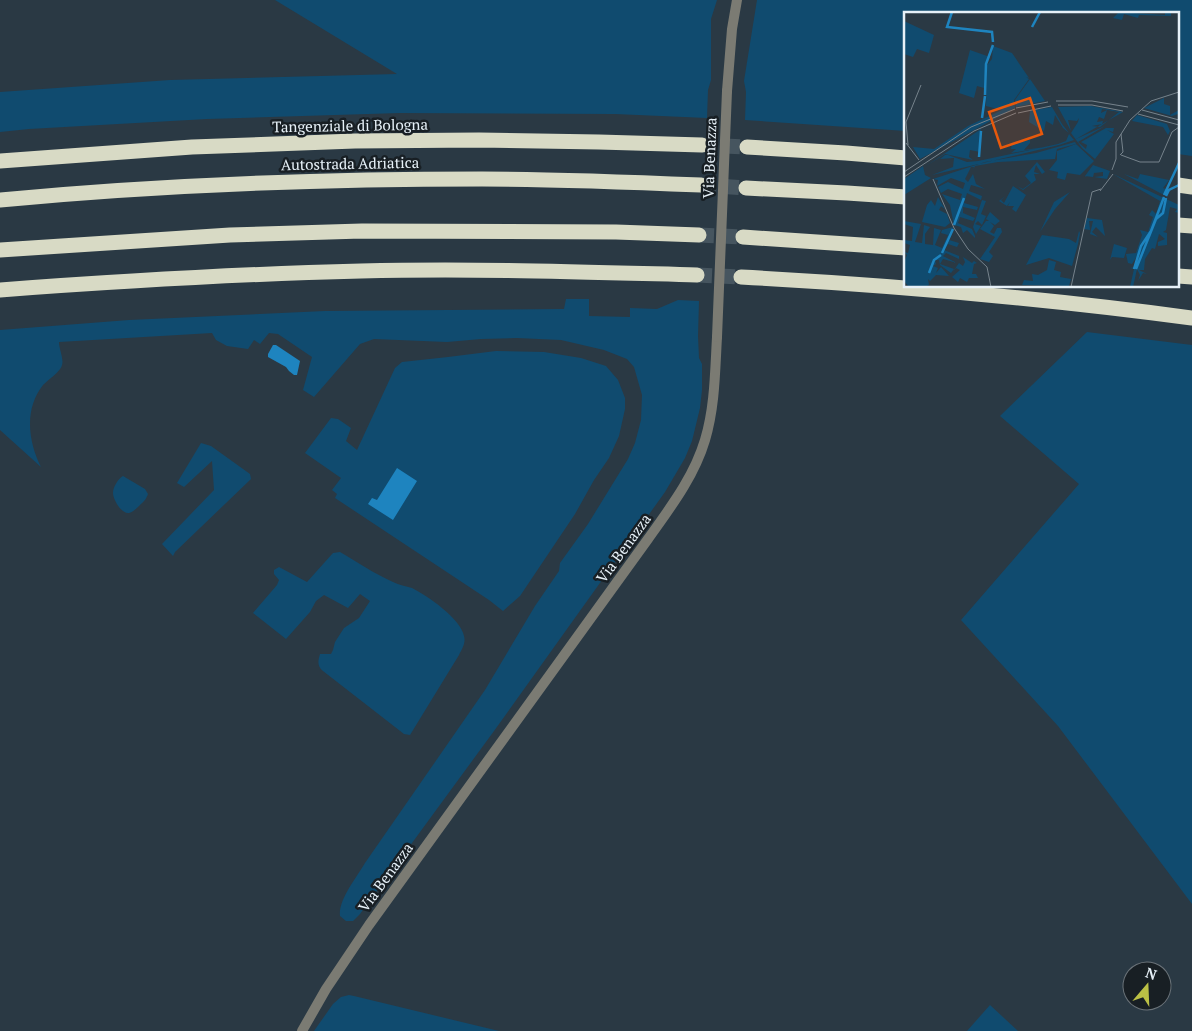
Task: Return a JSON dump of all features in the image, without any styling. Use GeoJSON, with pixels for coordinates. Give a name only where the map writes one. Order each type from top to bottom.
{"type":"FeatureCollection","features":[{"type":"Feature","properties":{"kind":"highway","name":"Tangenziale di Bologna"},"geometry":{"type":"LineString","coordinates":[[0,160],[192,148],[355,141],[479,140],[702,145]]}},
{"type":"Feature","properties":{"kind":"highway"},"geometry":{"type":"LineString","coordinates":[[747,147],[904,158]]}},
{"type":"Feature","properties":{"kind":"highway","name":"Autostrada Adriatica"},"geometry":{"type":"LineString","coordinates":[[0,200],[61,194],[220,184],[364,180],[493,179],[701,185]]}},
{"type":"Feature","properties":{"kind":"highway"},"geometry":{"type":"LineString","coordinates":[[746,188],[904,197]]}},
{"type":"Feature","properties":{"kind":"highway"},"geometry":{"type":"LineString","coordinates":[[0,250],[221,235],[362,231],[606,232],[699,235]]}},
{"type":"Feature","properties":{"kind":"highway"},"geometry":{"type":"LineString","coordinates":[[743,237],[904,248]]}},
{"type":"Feature","properties":{"kind":"highway"},"geometry":{"type":"LineString","coordinates":[[0,290],[362,270],[697,274]]}},
{"type":"Feature","properties":{"kind":"highway"},"geometry":{"type":"LineString","coordinates":[[741,277],[904,287]]}},
{"type":"Feature","properties":{"kind":"highway"},"geometry":{"type":"LineString","coordinates":[[913,288],[1110,307],[1192,318]]}},
{"type":"Feature","properties":{"kind":"street","name":"Via Benazza"},"geometry":{"type":"LineString","coordinates":[[302,1031],[326,989],[369,925],[680,492],[700,454],[709,424],[714,390],[727,91],[731,36],[737,0]]}},
{"type":"Feature","properties":{"kind":"shaded area"},"geometry":{"type":"Polygon","coordinates":[[[275,0],[717,0],[711,19],[711,80],[708,90],[707,118],[615,114],[400,113],[207,119],[0,132],[0,92],[170,80],[397,74],[275,0]]]}},
{"type":"Feature","properties":{"kind":"shaded area"},"geometry":{"type":"Polygon","coordinates":[[[757,0],[1192,0],[1192,156],[1180,154],[1180,12],[904,12],[904,131],[745,120],[746,92],[744,81],[757,0]]]}},
{"type":"Feature","properties":{"kind":"shaded area"},"geometry":{"type":"Polygon","coordinates":[[[566,299],[589,299],[589,316],[630,317],[630,308],[657,309],[678,300],[699,301],[698,336],[699,358],[702,364],[702,390],[700,408],[692,441],[685,458],[665,492],[494,731],[360,914],[353,921],[346,921],[340,916],[340,910],[353,882],[485,690],[535,606],[559,571],[560,563],[588,524],[628,459],[635,443],[641,420],[642,395],[634,367],[627,359],[604,350],[561,340],[517,338],[447,342],[374,339],[360,344],[314,397],[303,390],[312,357],[278,334],[269,333],[260,344],[254,340],[248,349],[227,346],[216,340],[212,333],[59,342],[62,360],[61,367],[37,394],[31,415],[30,425],[33,447],[41,467],[0,430],[0,330],[129,320],[325,311],[564,309],[566,299]]]}},
{"type":"Feature","properties":{"kind":"shaded area"},"geometry":{"type":"Polygon","coordinates":[[[1087,332],[1192,345],[1192,904],[1058,726],[961,620],[1079,484],[1000,416],[1087,332]]]}},
{"type":"Feature","properties":{"kind":"shaded area"},"geometry":{"type":"Polygon","coordinates":[[[273,345],[276,345],[300,361],[297,375],[294,375],[286,367],[268,357],[273,345]]]}},
{"type":"Feature","properties":{"kind":"shaded area"},"geometry":{"type":"Polygon","coordinates":[[[496,351],[544,352],[581,358],[606,366],[618,380],[625,398],[625,409],[619,436],[609,458],[575,514],[520,596],[503,611],[335,498],[337,494],[332,490],[341,478],[305,453],[331,418],[338,419],[351,428],[346,441],[357,450],[395,368],[402,362],[496,351]]]}},
{"type":"Feature","properties":{"kind":"shaded area"},"geometry":{"type":"Polygon","coordinates":[[[201,443],[211,446],[250,474],[251,479],[173,556],[162,544],[214,490],[212,461],[184,487],[177,483],[201,443]]]}},
{"type":"Feature","properties":{"kind":"shaded area"},"geometry":{"type":"Polygon","coordinates":[[[397,468],[417,481],[393,520],[368,504],[372,498],[377,500],[397,468]]]}},
{"type":"Feature","properties":{"kind":"shaded area"},"geometry":{"type":"Polygon","coordinates":[[[123,476],[145,489],[148,494],[143,502],[129,513],[120,509],[113,496],[115,486],[123,476]]]}},
{"type":"Feature","properties":{"kind":"shaded area"},"geometry":{"type":"Polygon","coordinates":[[[340,552],[386,579],[412,588],[426,596],[450,615],[462,629],[464,636],[463,646],[410,735],[404,734],[323,671],[319,665],[320,654],[331,654],[335,642],[344,628],[359,618],[370,601],[360,594],[348,608],[324,595],[316,601],[310,612],[286,639],[253,613],[277,585],[279,580],[274,574],[274,570],[279,567],[307,582],[333,553],[340,552]]]}},
{"type":"Feature","properties":{"kind":"shaded area"},"geometry":{"type":"Polygon","coordinates":[[[349,995],[499,1031],[314,1031],[333,1004],[341,997],[349,995]]]}},
{"type":"Feature","properties":{"kind":"shaded area"},"geometry":{"type":"Polygon","coordinates":[[[990,1005],[1018,1031],[967,1031],[990,1005]]]}},
{"type":"Feature","properties":{"kind":"tunnel"},"geometry":{"type":"LineString","coordinates":[[702,145],[747,147]]}},
{"type":"Feature","properties":{"kind":"tunnel"},"geometry":{"type":"LineString","coordinates":[[701,185],[746,188]]}},
{"type":"Feature","properties":{"kind":"tunnel"},"geometry":{"type":"LineString","coordinates":[[699,235],[743,237]]}},
{"type":"Feature","properties":{"kind":"tunnel"},"geometry":{"type":"LineString","coordinates":[[697,275],[741,277]]}}]}
